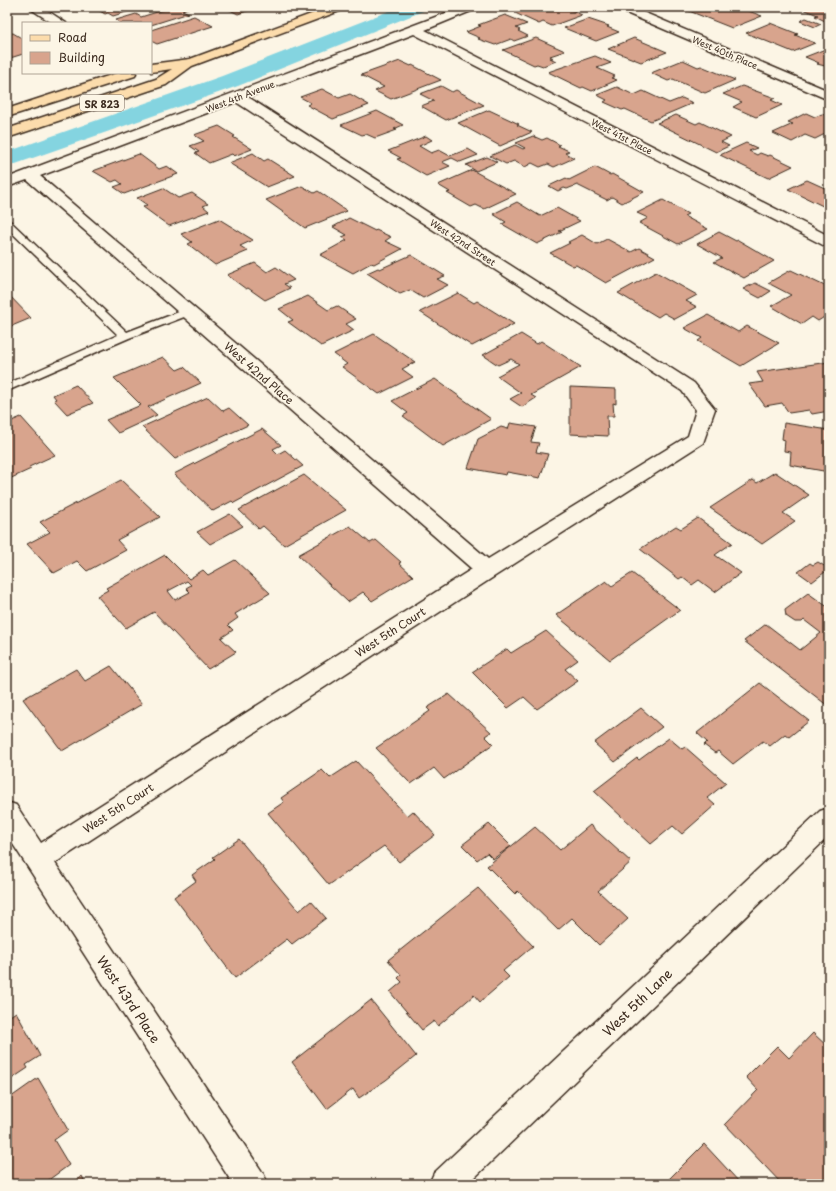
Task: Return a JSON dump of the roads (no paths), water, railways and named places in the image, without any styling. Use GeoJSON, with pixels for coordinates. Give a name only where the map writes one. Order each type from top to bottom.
{"type":"FeatureCollection","features":[{"type":"Feature","properties":{"kind":"main road","name":"SR 823"},"geometry":{"type":"LineString","coordinates":[[152,68],[192,62],[341,7]]}},
{"type":"Feature","properties":{"kind":"main road","name":"SR 823"},"geometry":{"type":"LineString","coordinates":[[7,134],[161,82],[192,62]]}},
{"type":"Feature","properties":{"kind":"main road","name":"SR 823"},"geometry":{"type":"LineString","coordinates":[[7,114],[127,74]]}},
{"type":"Feature","properties":{"kind":"street"},"geometry":{"type":"LineString","coordinates":[[34,7],[58,22]]}},
{"type":"Feature","properties":{"kind":"street","name":"West 4th Avenue"},"geometry":{"type":"LineString","coordinates":[[7,183],[238,97],[472,7]]}},
{"type":"Feature","properties":{"kind":"street","name":"West 40th Place"},"geometry":{"type":"LineString","coordinates":[[621,7],[829,96]]}},
{"type":"Feature","properties":{"kind":"street","name":"West 41st Place"},"geometry":{"type":"LineString","coordinates":[[415,30],[829,242]]}},
{"type":"Feature","properties":{"kind":"street","name":"West 42nd Street"},"geometry":{"type":"LineString","coordinates":[[238,97],[688,387]]}},
{"type":"Feature","properties":{"kind":"street","name":"West 42nd Place"},"geometry":{"type":"LineString","coordinates":[[30,175],[487,570]]}},
{"type":"Feature","properties":{"kind":"street","name":"West 5th Court"},"geometry":{"type":"LineString","coordinates":[[37,860],[487,570],[696,439],[706,410],[688,387]]}},
{"type":"Feature","properties":{"kind":"street","name":"West 43rd Place"},"geometry":{"type":"LineString","coordinates":[[7,813],[252,1184]]}},
{"type":"Feature","properties":{"kind":"street","name":"West 5th Lane"},"geometry":{"type":"LineString","coordinates":[[445,1184],[829,819]]}},
{"type":"Feature","properties":{"kind":"lane"},"geometry":{"type":"LineString","coordinates":[[7,224],[125,336]]}},
{"type":"Feature","properties":{"kind":"lane"},"geometry":{"type":"LineString","coordinates":[[7,388],[125,336],[188,312]]}},
{"type":"Feature","properties":{"kind":"waterway"},"geometry":{"type":"LineString","coordinates":[[7,160],[230,81],[416,7]]}}]}
